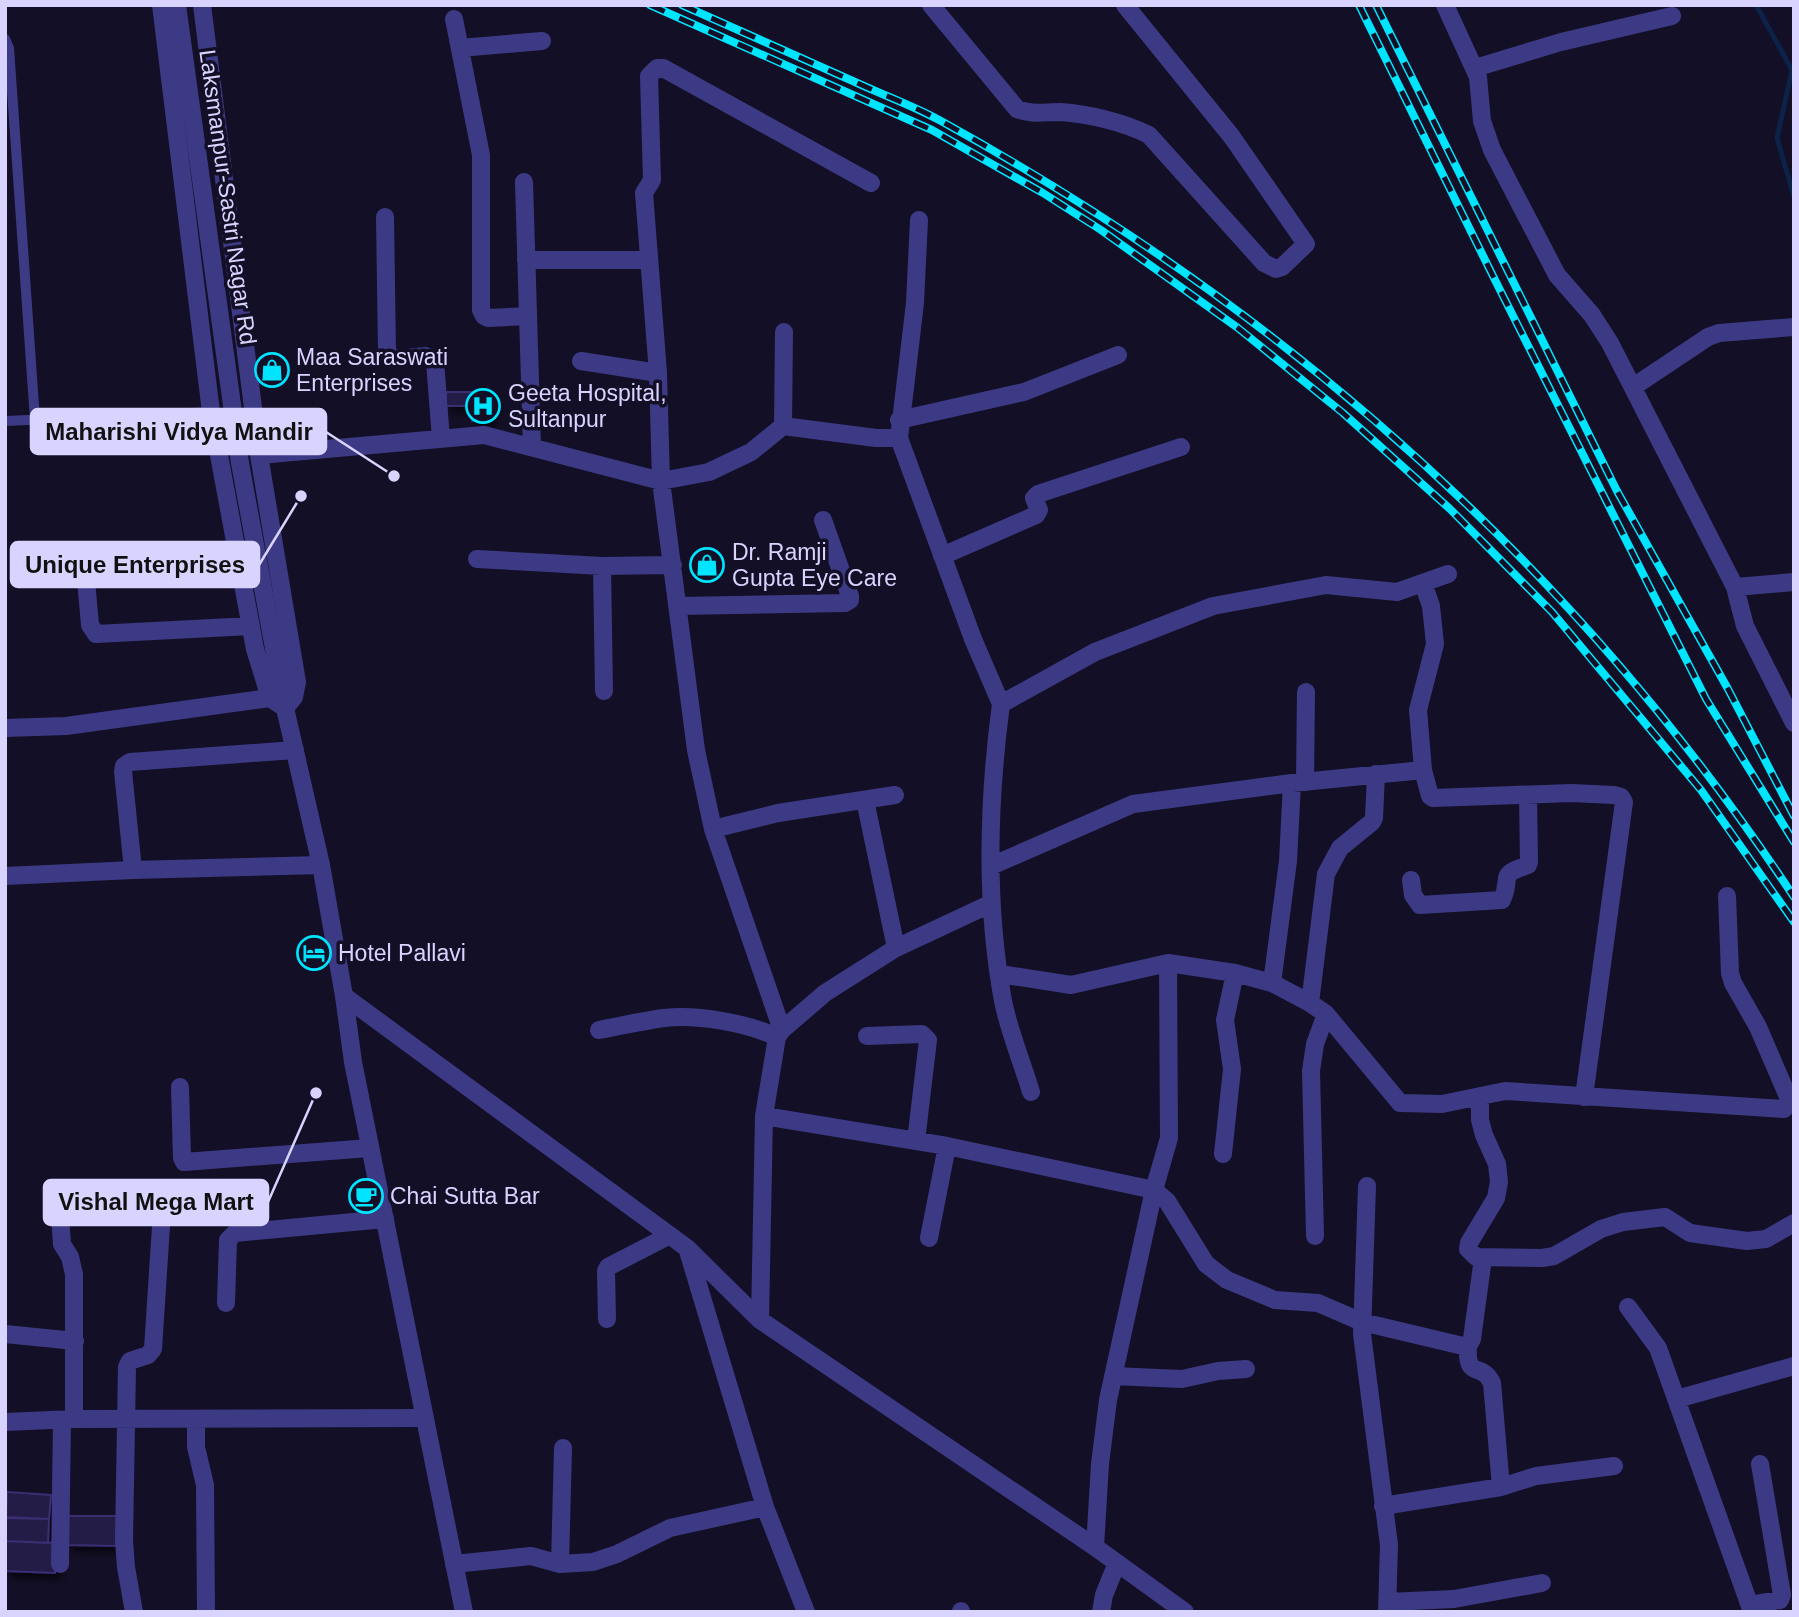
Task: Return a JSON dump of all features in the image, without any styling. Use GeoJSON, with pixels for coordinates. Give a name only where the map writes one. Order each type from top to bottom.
{"type":"FeatureCollection","features":[{"type":"Feature","properties":{"kind":"street"},"geometry":{"type":"LineString","coordinates":[[161,5],[211,412],[251,626],[279,697],[295,750],[321,865],[353,1062],[464,1612]]}},
{"type":"Feature","properties":{"kind":"street","name":"Laksmanpur-Sastri Nagar Rd"},"geometry":{"type":"LineString","coordinates":[[177,5],[240,463],[279,697]]}},
{"type":"Feature","properties":{"kind":"street"},"geometry":{"type":"LineString","coordinates":[[5,728],[66,726],[294,697],[297,682],[259,455],[202,5]]}},
{"type":"Feature","properties":{"kind":"street"},"geometry":{"type":"LineString","coordinates":[[931,5],[1017,109],[1031,113],[1069,113],[1125,125],[1149,135],[1264,263],[1276,270],[1282,267],[1307,244],[1232,136],[1125,5]]}},
{"type":"Feature","properties":{"kind":"street"},"geometry":{"type":"LineString","coordinates":[[1445,5],[1475,68],[1480,86],[1482,121],[1492,150],[1557,275],[1601,328],[1633,387],[1735,587],[1745,626],[1789,703],[1794,723]]}},
{"type":"Feature","properties":{"kind":"street"},"geometry":{"type":"LineString","coordinates":[[1475,68],[1561,42],[1672,16]]}},
{"type":"Feature","properties":{"kind":"street"},"geometry":{"type":"LineString","coordinates":[[454,19],[481,155],[481,310],[488,318],[528,316]]}},
{"type":"Feature","properties":{"kind":"street"},"geometry":{"type":"LineString","coordinates":[[460,48],[542,41]]}},
{"type":"Feature","properties":{"kind":"street"},"geometry":{"type":"LineString","coordinates":[[760,1320],[764,1116],[779,1033],[713,829],[696,750],[661,481],[658,373],[644,193],[652,180],[649,76],[657,68],[663,68],[871,183]]}},
{"type":"Feature","properties":{"kind":"street"},"geometry":{"type":"LineString","coordinates":[[524,182],[532,447]]}},
{"type":"Feature","properties":{"kind":"street"},"geometry":{"type":"LineString","coordinates":[[384,216],[387,353],[395,359],[426,356],[435,362],[441,439]]}},
{"type":"Feature","properties":{"kind":"street"},"geometry":{"type":"LineString","coordinates":[[919,220],[915,303],[899,429],[942,556],[1001,704],[992,767],[990,904],[1003,1002],[1031,1092]]}},
{"type":"Feature","properties":{"kind":"street"},"geometry":{"type":"LineString","coordinates":[[526,260],[648,260]]}},
{"type":"Feature","properties":{"kind":"street"},"geometry":{"type":"LineString","coordinates":[[1633,387],[1708,337],[1719,333],[1794,327]]}},
{"type":"Feature","properties":{"kind":"street"},"geometry":{"type":"LineString","coordinates":[[783,426],[784,332]]}},
{"type":"Feature","properties":{"kind":"street"},"geometry":{"type":"LineString","coordinates":[[259,455],[484,435],[661,481],[709,472],[751,452],[783,426],[876,438],[1024,392],[1118,355]]}},
{"type":"Feature","properties":{"kind":"street"},"geometry":{"type":"LineString","coordinates":[[581,361],[658,373]]}},
{"type":"Feature","properties":{"kind":"street"},"geometry":{"type":"LineString","coordinates":[[942,556],[1036,515],[1040,510],[1034,498],[1038,494],[1181,447]]}},
{"type":"Feature","properties":{"kind":"street"},"geometry":{"type":"LineString","coordinates":[[678,606],[845,603],[850,600],[850,596],[822,520]]}},
{"type":"Feature","properties":{"kind":"street"},"geometry":{"type":"LineString","coordinates":[[477,559],[601,566],[673,565]]}},
{"type":"Feature","properties":{"kind":"street"},"geometry":{"type":"LineString","coordinates":[[601,566],[604,691]]}},
{"type":"Feature","properties":{"kind":"street"},"geometry":{"type":"LineString","coordinates":[[1001,704],[1095,652],[1213,606],[1326,585],[1397,592],[1448,574]]}},
{"type":"Feature","properties":{"kind":"street"},"geometry":{"type":"LineString","coordinates":[[86,580],[90,625],[96,634],[251,626]]}},
{"type":"Feature","properties":{"kind":"street"},"geometry":{"type":"LineString","coordinates":[[1735,587],[1794,582]]}},
{"type":"Feature","properties":{"kind":"street"},"geometry":{"type":"LineString","coordinates":[[1423,583],[1432,606],[1434,644],[1418,710],[1423,770],[1427,791],[1433,798],[1614,795],[1621,797],[1624,802],[1584,1097]]}},
{"type":"Feature","properties":{"kind":"street"},"geometry":{"type":"LineString","coordinates":[[1272,983],[1298,782],[1306,692]]}},
{"type":"Feature","properties":{"kind":"street"},"geometry":{"type":"LineString","coordinates":[[133,870],[124,766],[130,762],[295,750]]}},
{"type":"Feature","properties":{"kind":"street"},"geometry":{"type":"LineString","coordinates":[[991,866],[1133,804],[1298,782],[1423,770]]}},
{"type":"Feature","properties":{"kind":"street"},"geometry":{"type":"LineString","coordinates":[[1310,1003],[1325,874],[1340,848],[1372,822],[1376,774]]}},
{"type":"Feature","properties":{"kind":"street"},"geometry":{"type":"LineString","coordinates":[[713,829],[778,813],[895,795]]}},
{"type":"Feature","properties":{"kind":"street"},"geometry":{"type":"LineString","coordinates":[[1411,880],[1413,895],[1420,905],[1502,900],[1507,874],[1513,869],[1528,865],[1529,862],[1528,795]]}},
{"type":"Feature","properties":{"kind":"street"},"geometry":{"type":"LineString","coordinates":[[865,800],[896,948]]}},
{"type":"Feature","properties":{"kind":"street"},"geometry":{"type":"LineString","coordinates":[[5,876],[321,865]]}},
{"type":"Feature","properties":{"kind":"street"},"geometry":{"type":"LineString","coordinates":[[1000,974],[1071,985],[1168,962],[1235,973],[1272,983],[1326,1014],[1400,1103],[1442,1104],[1505,1091],[1784,1109],[1788,1099],[1758,1027],[1733,983],[1729,962],[1727,896]]}},
{"type":"Feature","properties":{"kind":"street"},"geometry":{"type":"LineString","coordinates":[[779,1033],[825,993],[896,948],[990,904]]}},
{"type":"Feature","properties":{"kind":"street"},"geometry":{"type":"LineString","coordinates":[[1095,1547],[1100,1464],[1113,1376],[1154,1190],[1169,1138],[1168,962]]}},
{"type":"Feature","properties":{"kind":"street"},"geometry":{"type":"LineString","coordinates":[[1223,1154],[1232,1069],[1225,1020],[1235,973]]}},
{"type":"Feature","properties":{"kind":"street"},"geometry":{"type":"LineString","coordinates":[[344,996],[687,1248],[760,1320],[1095,1547],[1185,1612]]}},
{"type":"Feature","properties":{"kind":"street"},"geometry":{"type":"LineString","coordinates":[[1315,1236],[1311,1071],[1315,1044],[1326,1014]]}},
{"type":"Feature","properties":{"kind":"street"},"geometry":{"type":"LineString","coordinates":[[599,1030],[681,1017],[735,1023],[779,1033]]}},
{"type":"Feature","properties":{"kind":"street"},"geometry":{"type":"LineString","coordinates":[[867,1036],[922,1034],[928,1040],[916,1141]]}},
{"type":"Feature","properties":{"kind":"street"},"geometry":{"type":"LineString","coordinates":[[180,1087],[184,1162],[370,1148]]}},
{"type":"Feature","properties":{"kind":"street"},"geometry":{"type":"LineString","coordinates":[[1480,1096],[1482,1128],[1499,1172],[1496,1198],[1469,1243],[1471,1254],[1483,1258],[1554,1256],[1601,1229],[1623,1222],[1665,1217],[1690,1233],[1747,1241],[1766,1239],[1794,1223]]}},
{"type":"Feature","properties":{"kind":"street"},"geometry":{"type":"LineString","coordinates":[[764,1116],[947,1146],[1154,1190],[1167,1201],[1200,1257],[1214,1272],[1227,1280],[1275,1300],[1318,1303],[1362,1322],[1468,1346]]}},
{"type":"Feature","properties":{"kind":"street"},"geometry":{"type":"LineString","coordinates":[[929,1238],[947,1146]]}},
{"type":"Feature","properties":{"kind":"street"},"geometry":{"type":"LineString","coordinates":[[1367,1186],[1363,1348],[1389,1545],[1387,1607],[1447,1600],[1542,1583]]}},
{"type":"Feature","properties":{"kind":"street"},"geometry":{"type":"LineString","coordinates":[[134,1612],[124,1541],[128,1363],[148,1355],[153,1349],[162,1211]]}},
{"type":"Feature","properties":{"kind":"street"},"geometry":{"type":"LineString","coordinates":[[60,1216],[62,1244],[70,1257],[74,1274],[75,1341],[60,1564]]}},
{"type":"Feature","properties":{"kind":"street"},"geometry":{"type":"LineString","coordinates":[[226,1303],[228,1240],[235,1233],[385,1219]]}},
{"type":"Feature","properties":{"kind":"street"},"geometry":{"type":"LineString","coordinates":[[607,1319],[608,1267],[670,1235]]}},
{"type":"Feature","properties":{"kind":"street"},"geometry":{"type":"LineString","coordinates":[[687,1248],[765,1507],[806,1612]]}},
{"type":"Feature","properties":{"kind":"street"},"geometry":{"type":"LineString","coordinates":[[1483,1258],[1467,1361],[1469,1365],[1489,1376],[1492,1383],[1501,1487]]}},
{"type":"Feature","properties":{"kind":"street"},"geometry":{"type":"LineString","coordinates":[[1628,1307],[1658,1348],[1751,1609],[1780,1600],[1782,1595],[1760,1464]]}},
{"type":"Feature","properties":{"kind":"street"},"geometry":{"type":"LineString","coordinates":[[5,1334],[75,1341]]}},
{"type":"Feature","properties":{"kind":"street"},"geometry":{"type":"LineString","coordinates":[[1677,1399],[1794,1366]]}},
{"type":"Feature","properties":{"kind":"street"},"geometry":{"type":"LineString","coordinates":[[1113,1376],[1182,1379],[1218,1371],[1246,1369]]}},
{"type":"Feature","properties":{"kind":"street"},"geometry":{"type":"LineString","coordinates":[[5,1422],[425,1418]]}},
{"type":"Feature","properties":{"kind":"street"},"geometry":{"type":"LineString","coordinates":[[196,1419],[196,1447],[205,1485],[206,1612]]}},
{"type":"Feature","properties":{"kind":"street"},"geometry":{"type":"LineString","coordinates":[[560,1564],[563,1448]]}},
{"type":"Feature","properties":{"kind":"street"},"geometry":{"type":"LineString","coordinates":[[1383,1506],[1501,1487],[1536,1476],[1615,1466]]}},
{"type":"Feature","properties":{"kind":"street"},"geometry":{"type":"LineString","coordinates":[[454,1564],[531,1556],[560,1564],[604,1559],[670,1528],[765,1507]]}},
{"type":"Feature","properties":{"kind":"street"},"geometry":{"type":"LineString","coordinates":[[1101,1612],[1104,1595],[1117,1563]]}},
{"type":"Feature","properties":{"kind":"lane"},"geometry":{"type":"LineString","coordinates":[[5,39],[9,48],[35,420]]}},
{"type":"Feature","properties":{"kind":"lane"},"geometry":{"type":"LineString","coordinates":[[5,421],[211,412]]}},
{"type":"Feature","properties":{"kind":"building"},"geometry":{"type":"Polygon","coordinates":[[[446,392],[488,392],[493,407],[489,407],[489,421],[472,421],[473,406],[446,406],[446,392]]]}},
{"type":"Feature","properties":{"kind":"building"},"geometry":{"type":"Polygon","coordinates":[[[7,1492],[51,1495],[49,1519],[6,1517],[7,1492]]]}},
{"type":"Feature","properties":{"kind":"building"},"geometry":{"type":"Polygon","coordinates":[[[67,1516],[117,1516],[116,1546],[67,1545],[67,1516]]]}},
{"type":"Feature","properties":{"kind":"building"},"geometry":{"type":"Polygon","coordinates":[[[5,1518],[49,1519],[48,1543],[5,1541],[5,1518]]]}},
{"type":"Feature","properties":{"kind":"building"},"geometry":{"type":"Polygon","coordinates":[[[5,1541],[56,1543],[55,1573],[5,1571],[5,1541]]]}},
{"type":"Feature","properties":{"kind":"waterway"},"geometry":{"type":"LineString","coordinates":[[1756,5],[1792,70],[1777,138],[1794,197]]}},
{"type":"Feature","properties":{"kind":"railway"},"geometry":{"type":"LineString","coordinates":[[650,5],[932,130],[1043,193],[1101,230],[1238,328],[1343,413],[1450,509],[1552,612],[1701,790],[1794,922]]}},
{"type":"Feature","properties":{"kind":"railway"},"geometry":{"type":"LineString","coordinates":[[682,5],[941,121],[1068,195],[1189,276],[1305,363],[1415,456],[1519,557],[1617,663],[1709,777],[1794,897]]}},
{"type":"Feature","properties":{"kind":"railway"},"geometry":{"type":"LineString","coordinates":[[1359,5],[1706,699],[1794,842]]}},
{"type":"Feature","properties":{"kind":"railway"},"geometry":{"type":"LineString","coordinates":[[1376,5],[1617,491],[1728,689],[1794,816]]}},
{"type":"Feature","properties":{"kind":"place","name":"Maa Saraswati Enterprises"},"geometry":{"type":"Point","coordinates":[272,370]}},
{"type":"Feature","properties":{"kind":"place","name":"Geeta Hospital, Sultanpur"},"geometry":{"type":"Point","coordinates":[483,406]}},
{"type":"Feature","properties":{"kind":"place","name":"Maharishi Vidya Mandir"},"geometry":{"type":"Point","coordinates":[394,476]}},
{"type":"Feature","properties":{"kind":"place","name":"Unique Enterprises"},"geometry":{"type":"Point","coordinates":[301,496]}},
{"type":"Feature","properties":{"kind":"place","name":"Dr. Ramji Gupta Eye Care"},"geometry":{"type":"Point","coordinates":[707,565]}},
{"type":"Feature","properties":{"kind":"place","name":"Hotel Pallavi"},"geometry":{"type":"Point","coordinates":[314,953]}},
{"type":"Feature","properties":{"kind":"place","name":"Vishal Mega Mart"},"geometry":{"type":"Point","coordinates":[316,1093]}},
{"type":"Feature","properties":{"kind":"place","name":"Chai Sutta Bar"},"geometry":{"type":"Point","coordinates":[366,1196]}}]}
